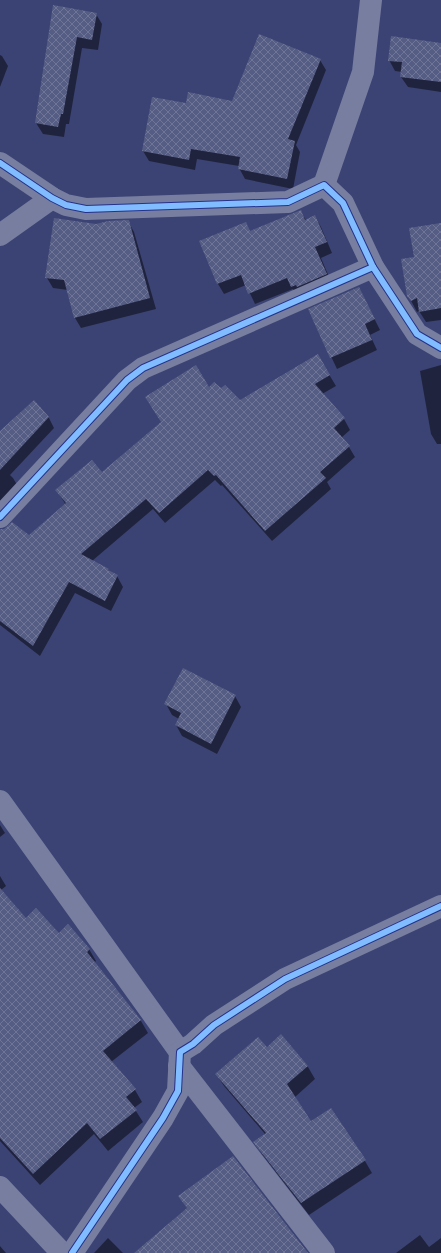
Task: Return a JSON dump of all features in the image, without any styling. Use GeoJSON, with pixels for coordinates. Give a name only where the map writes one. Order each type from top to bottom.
{"type":"FeatureCollection","features":[{"type":"Feature","properties":{"kind":"street"},"geometry":{"type":"LineString","coordinates":[[0,163],[52,198],[66,205],[86,209],[288,202],[324,186],[363,72],[371,0]]}},
{"type":"Feature","properties":{"kind":"street"},"geometry":{"type":"LineString","coordinates":[[324,186],[343,203],[373,267],[416,334],[441,348]]}},
{"type":"Feature","properties":{"kind":"street"},"geometry":{"type":"LineString","coordinates":[[0,235],[52,198]]}},
{"type":"Feature","properties":{"kind":"street"},"geometry":{"type":"LineString","coordinates":[[0,517],[127,380],[143,368],[373,267]]}},
{"type":"Feature","properties":{"kind":"street"},"geometry":{"type":"LineString","coordinates":[[0,801],[180,1059],[324,1253]]}},
{"type":"Feature","properties":{"kind":"street"},"geometry":{"type":"LineString","coordinates":[[72,1253],[163,1118],[178,1090],[180,1059],[193,1044],[214,1025],[286,979],[441,906]]}},
{"type":"Feature","properties":{"kind":"street"},"geometry":{"type":"LineString","coordinates":[[0,1187],[62,1253]]}},
{"type":"Feature","properties":{"kind":"building"},"geometry":{"type":"Polygon","coordinates":[[[53,5],[97,13],[92,40],[77,37],[63,114],[61,114],[58,127],[35,123],[53,5]]]}},
{"type":"Feature","properties":{"kind":"building"},"geometry":{"type":"Polygon","coordinates":[[[259,34],[321,59],[288,139],[295,141],[287,179],[238,169],[240,157],[191,149],[189,160],[142,151],[152,97],[186,103],[188,92],[232,101],[259,34]]]}},
{"type":"Feature","properties":{"kind":"building"},"geometry":{"type":"Polygon","coordinates":[[[391,36],[441,43],[441,82],[400,77],[402,62],[388,61],[391,36]]]}},
{"type":"Feature","properties":{"kind":"building"},"geometry":{"type":"Polygon","coordinates":[[[301,210],[305,220],[315,215],[327,242],[315,247],[327,274],[297,287],[296,285],[291,287],[287,278],[248,294],[241,275],[217,284],[199,241],[246,222],[250,231],[301,210]]]}},
{"type":"Feature","properties":{"kind":"building"},"geometry":{"type":"Polygon","coordinates":[[[54,218],[96,224],[108,221],[129,220],[150,298],[74,318],[64,280],[45,278],[54,218]]]}},
{"type":"Feature","properties":{"kind":"building"},"geometry":{"type":"Polygon","coordinates":[[[441,223],[441,308],[419,312],[417,298],[411,301],[407,296],[401,259],[414,257],[409,228],[441,223]]]}},
{"type":"Feature","properties":{"kind":"building"},"geometry":{"type":"Polygon","coordinates":[[[359,287],[375,319],[365,324],[372,340],[330,358],[308,309],[359,287]]]}},
{"type":"Feature","properties":{"kind":"building"},"geometry":{"type":"Polygon","coordinates":[[[318,354],[330,375],[315,384],[345,418],[334,428],[350,446],[320,472],[326,478],[265,531],[216,475],[214,476],[208,470],[159,513],[146,499],[81,554],[118,575],[105,601],[69,582],[33,646],[0,621],[0,529],[4,529],[12,522],[29,535],[66,503],[55,490],[92,460],[102,472],[161,422],[145,397],[196,365],[209,387],[214,382],[221,388],[225,385],[240,400],[318,354]]]}},
{"type":"Feature","properties":{"kind":"building"},"geometry":{"type":"Polygon","coordinates":[[[34,400],[49,417],[0,470],[0,431],[34,400]]]}},
{"type":"Feature","properties":{"kind":"building"},"geometry":{"type":"Polygon","coordinates":[[[183,668],[236,695],[211,744],[175,725],[181,713],[164,704],[183,668]]]}},
{"type":"Feature","properties":{"kind":"building"},"geometry":{"type":"Polygon","coordinates":[[[0,888],[26,918],[36,908],[59,933],[68,924],[90,949],[87,952],[141,1020],[103,1051],[136,1089],[126,1097],[137,1110],[100,1139],[87,1123],[33,1174],[0,1138],[0,888]]]}},
{"type":"Feature","properties":{"kind":"building"},"geometry":{"type":"Polygon","coordinates":[[[281,1034],[308,1066],[287,1084],[311,1121],[331,1108],[366,1160],[301,1203],[253,1142],[266,1133],[215,1074],[258,1037],[267,1047],[281,1034]]]}},
{"type":"Feature","properties":{"kind":"building"},"geometry":{"type":"Polygon","coordinates":[[[233,1156],[308,1253],[134,1253],[187,1208],[178,1196],[233,1156]]]}},
{"type":"Feature","properties":{"kind":"cycle path"},"geometry":{"type":"LineString","coordinates":[[0,163],[52,198],[66,205],[86,209],[288,202],[324,185],[343,203],[373,267],[417,334],[441,348]]}},
{"type":"Feature","properties":{"kind":"cycle path"},"geometry":{"type":"LineString","coordinates":[[0,517],[127,380],[143,368],[373,267]]}},
{"type":"Feature","properties":{"kind":"cycle path"},"geometry":{"type":"LineString","coordinates":[[72,1253],[163,1118],[178,1091],[180,1052],[193,1044],[214,1025],[285,979],[441,906]]}}]}
